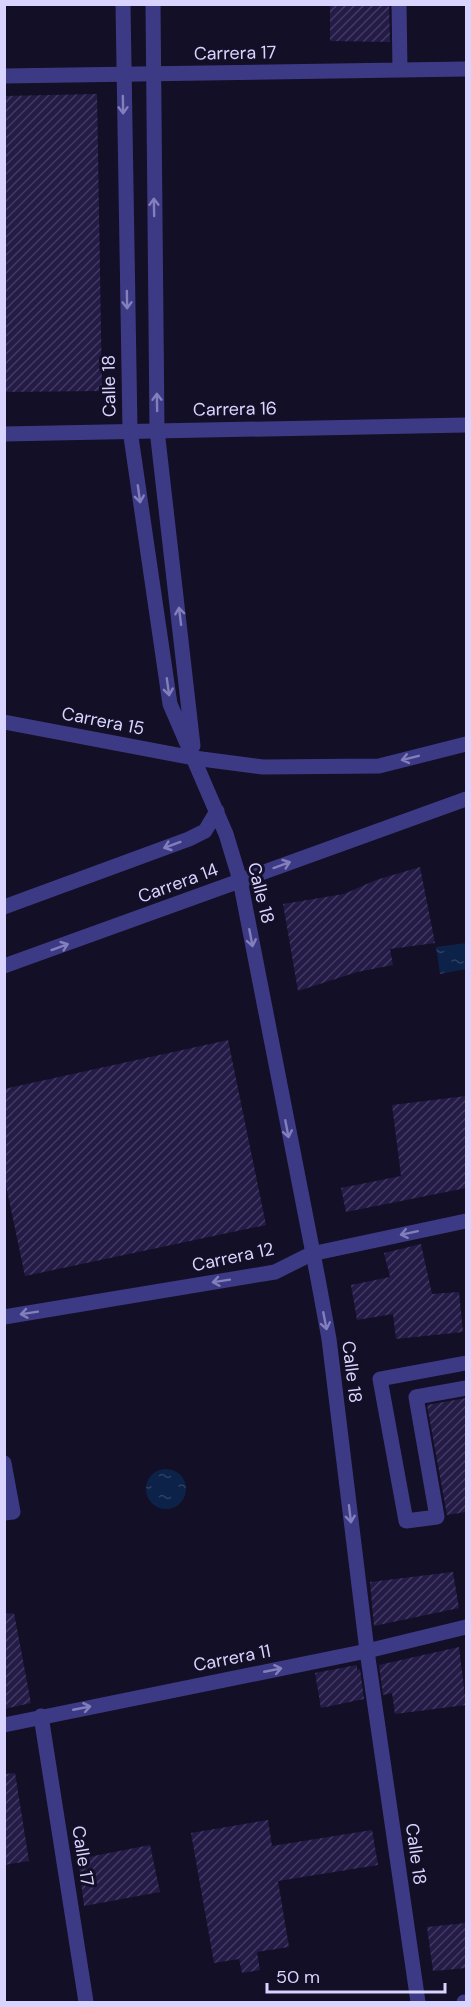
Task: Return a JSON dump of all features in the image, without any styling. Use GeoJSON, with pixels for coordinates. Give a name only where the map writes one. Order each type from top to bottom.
{"type":"FeatureCollection","features":[{"type":"Feature","properties":{"kind":"street","name":"Calle 18"},"geometry":{"type":"LineString","coordinates":[[123,4],[122,75],[130,430],[170,704],[217,811],[240,880],[329,1339],[367,1651],[418,2002]]}},
{"type":"Feature","properties":{"kind":"street","name":"Calle 18"},"geometry":{"type":"LineString","coordinates":[[153,4],[157,430],[190,701],[194,758]]}},
{"type":"Feature","properties":{"kind":"street"},"geometry":{"type":"LineString","coordinates":[[399,4],[400,70]]}},
{"type":"Feature","properties":{"kind":"street","name":"Carrera 17"},"geometry":{"type":"LineString","coordinates":[[4,76],[466,69]]}},
{"type":"Feature","properties":{"kind":"street","name":"Carrera 16"},"geometry":{"type":"LineString","coordinates":[[4,434],[466,425]]}},
{"type":"Feature","properties":{"kind":"street","name":"Carrera 15"},"geometry":{"type":"LineString","coordinates":[[4,722],[194,758]]}},
{"type":"Feature","properties":{"kind":"street"},"geometry":{"type":"LineString","coordinates":[[194,758],[263,767],[379,766],[466,744]]}},
{"type":"Feature","properties":{"kind":"street","name":"Carrera 14"},"geometry":{"type":"LineString","coordinates":[[4,966],[466,799]]}},
{"type":"Feature","properties":{"kind":"street","name":"Carrera 14"},"geometry":{"type":"LineString","coordinates":[[4,907],[189,839],[205,831],[217,811]]}},
{"type":"Feature","properties":{"kind":"street","name":"Carrera 12"},"geometry":{"type":"LineString","coordinates":[[4,1317],[275,1272],[311,1254],[466,1221]]}},
{"type":"Feature","properties":{"kind":"street"},"geometry":{"type":"LineString","coordinates":[[466,1363],[380,1379],[406,1521],[437,1517],[416,1397],[466,1388]]}},
{"type":"Feature","properties":{"kind":"street"},"geometry":{"type":"LineString","coordinates":[[4,1463],[13,1512],[4,1513]]}},
{"type":"Feature","properties":{"kind":"street","name":"Carrera 11"},"geometry":{"type":"LineString","coordinates":[[4,1725],[367,1651],[466,1627]]}},
{"type":"Feature","properties":{"kind":"street","name":"Calle 17"},"geometry":{"type":"LineString","coordinates":[[41,1716],[86,2002]]}},
{"type":"Feature","properties":{"kind":"water"},"geometry":{"type":"Polygon","coordinates":[[[466,943],[466,969],[440,974],[436,947],[466,943]]]}},
{"type":"Feature","properties":{"kind":"water"},"geometry":{"type":"Polygon","coordinates":[[[166,1469],[180,1475],[186,1489],[180,1503],[166,1509],[152,1503],[146,1489],[152,1475],[166,1469]]]}},
{"type":"Feature","properties":{"kind":"building"},"geometry":{"type":"Polygon","coordinates":[[[330,4],[389,4],[390,42],[330,41],[330,4]]]}},
{"type":"Feature","properties":{"kind":"building"},"geometry":{"type":"Polygon","coordinates":[[[97,94],[102,391],[4,392],[4,96],[97,94]]]}},
{"type":"Feature","properties":{"kind":"building"},"geometry":{"type":"Polygon","coordinates":[[[420,867],[435,943],[390,949],[393,965],[357,972],[298,991],[283,904],[344,894],[376,880],[420,867]]]}},
{"type":"Feature","properties":{"kind":"building"},"geometry":{"type":"Polygon","coordinates":[[[228,1040],[266,1225],[25,1276],[4,1176],[4,1089],[228,1040]]]}},
{"type":"Feature","properties":{"kind":"building"},"geometry":{"type":"Polygon","coordinates":[[[466,1096],[466,1188],[346,1212],[341,1188],[401,1176],[392,1105],[466,1096]]]}},
{"type":"Feature","properties":{"kind":"building"},"geometry":{"type":"Polygon","coordinates":[[[421,1244],[432,1294],[459,1292],[463,1332],[396,1339],[393,1314],[357,1320],[351,1285],[390,1277],[384,1253],[421,1244]]]}},
{"type":"Feature","properties":{"kind":"building"},"geometry":{"type":"Polygon","coordinates":[[[466,1398],[466,1512],[447,1515],[427,1405],[466,1398]]]}},
{"type":"Feature","properties":{"kind":"building"},"geometry":{"type":"Polygon","coordinates":[[[453,1572],[459,1608],[374,1626],[370,1582],[453,1572]]]}},
{"type":"Feature","properties":{"kind":"building"},"geometry":{"type":"Polygon","coordinates":[[[14,1613],[31,1703],[4,1709],[4,1614],[14,1613]]]}},
{"type":"Feature","properties":{"kind":"building"},"geometry":{"type":"Polygon","coordinates":[[[459,1647],[466,1705],[395,1714],[392,1693],[383,1695],[379,1665],[459,1647]]]}},
{"type":"Feature","properties":{"kind":"building"},"geometry":{"type":"Polygon","coordinates":[[[357,1665],[357,1670],[360,1669],[364,1699],[321,1708],[315,1673],[357,1665]]]}},
{"type":"Feature","properties":{"kind":"building"},"geometry":{"type":"Polygon","coordinates":[[[15,1773],[29,1861],[4,1865],[4,1774],[15,1773]]]}},
{"type":"Feature","properties":{"kind":"building"},"geometry":{"type":"Polygon","coordinates":[[[268,1820],[272,1846],[372,1830],[378,1865],[278,1881],[289,1947],[257,1952],[260,1970],[242,1973],[239,1959],[214,1963],[191,1833],[268,1820]]]}},
{"type":"Feature","properties":{"kind":"building"},"geometry":{"type":"Polygon","coordinates":[[[150,1845],[160,1892],[84,1906],[78,1859],[150,1845]]]}},
{"type":"Feature","properties":{"kind":"building"},"geometry":{"type":"Polygon","coordinates":[[[466,1923],[466,1968],[433,1971],[427,1927],[466,1923]]]}}]}
